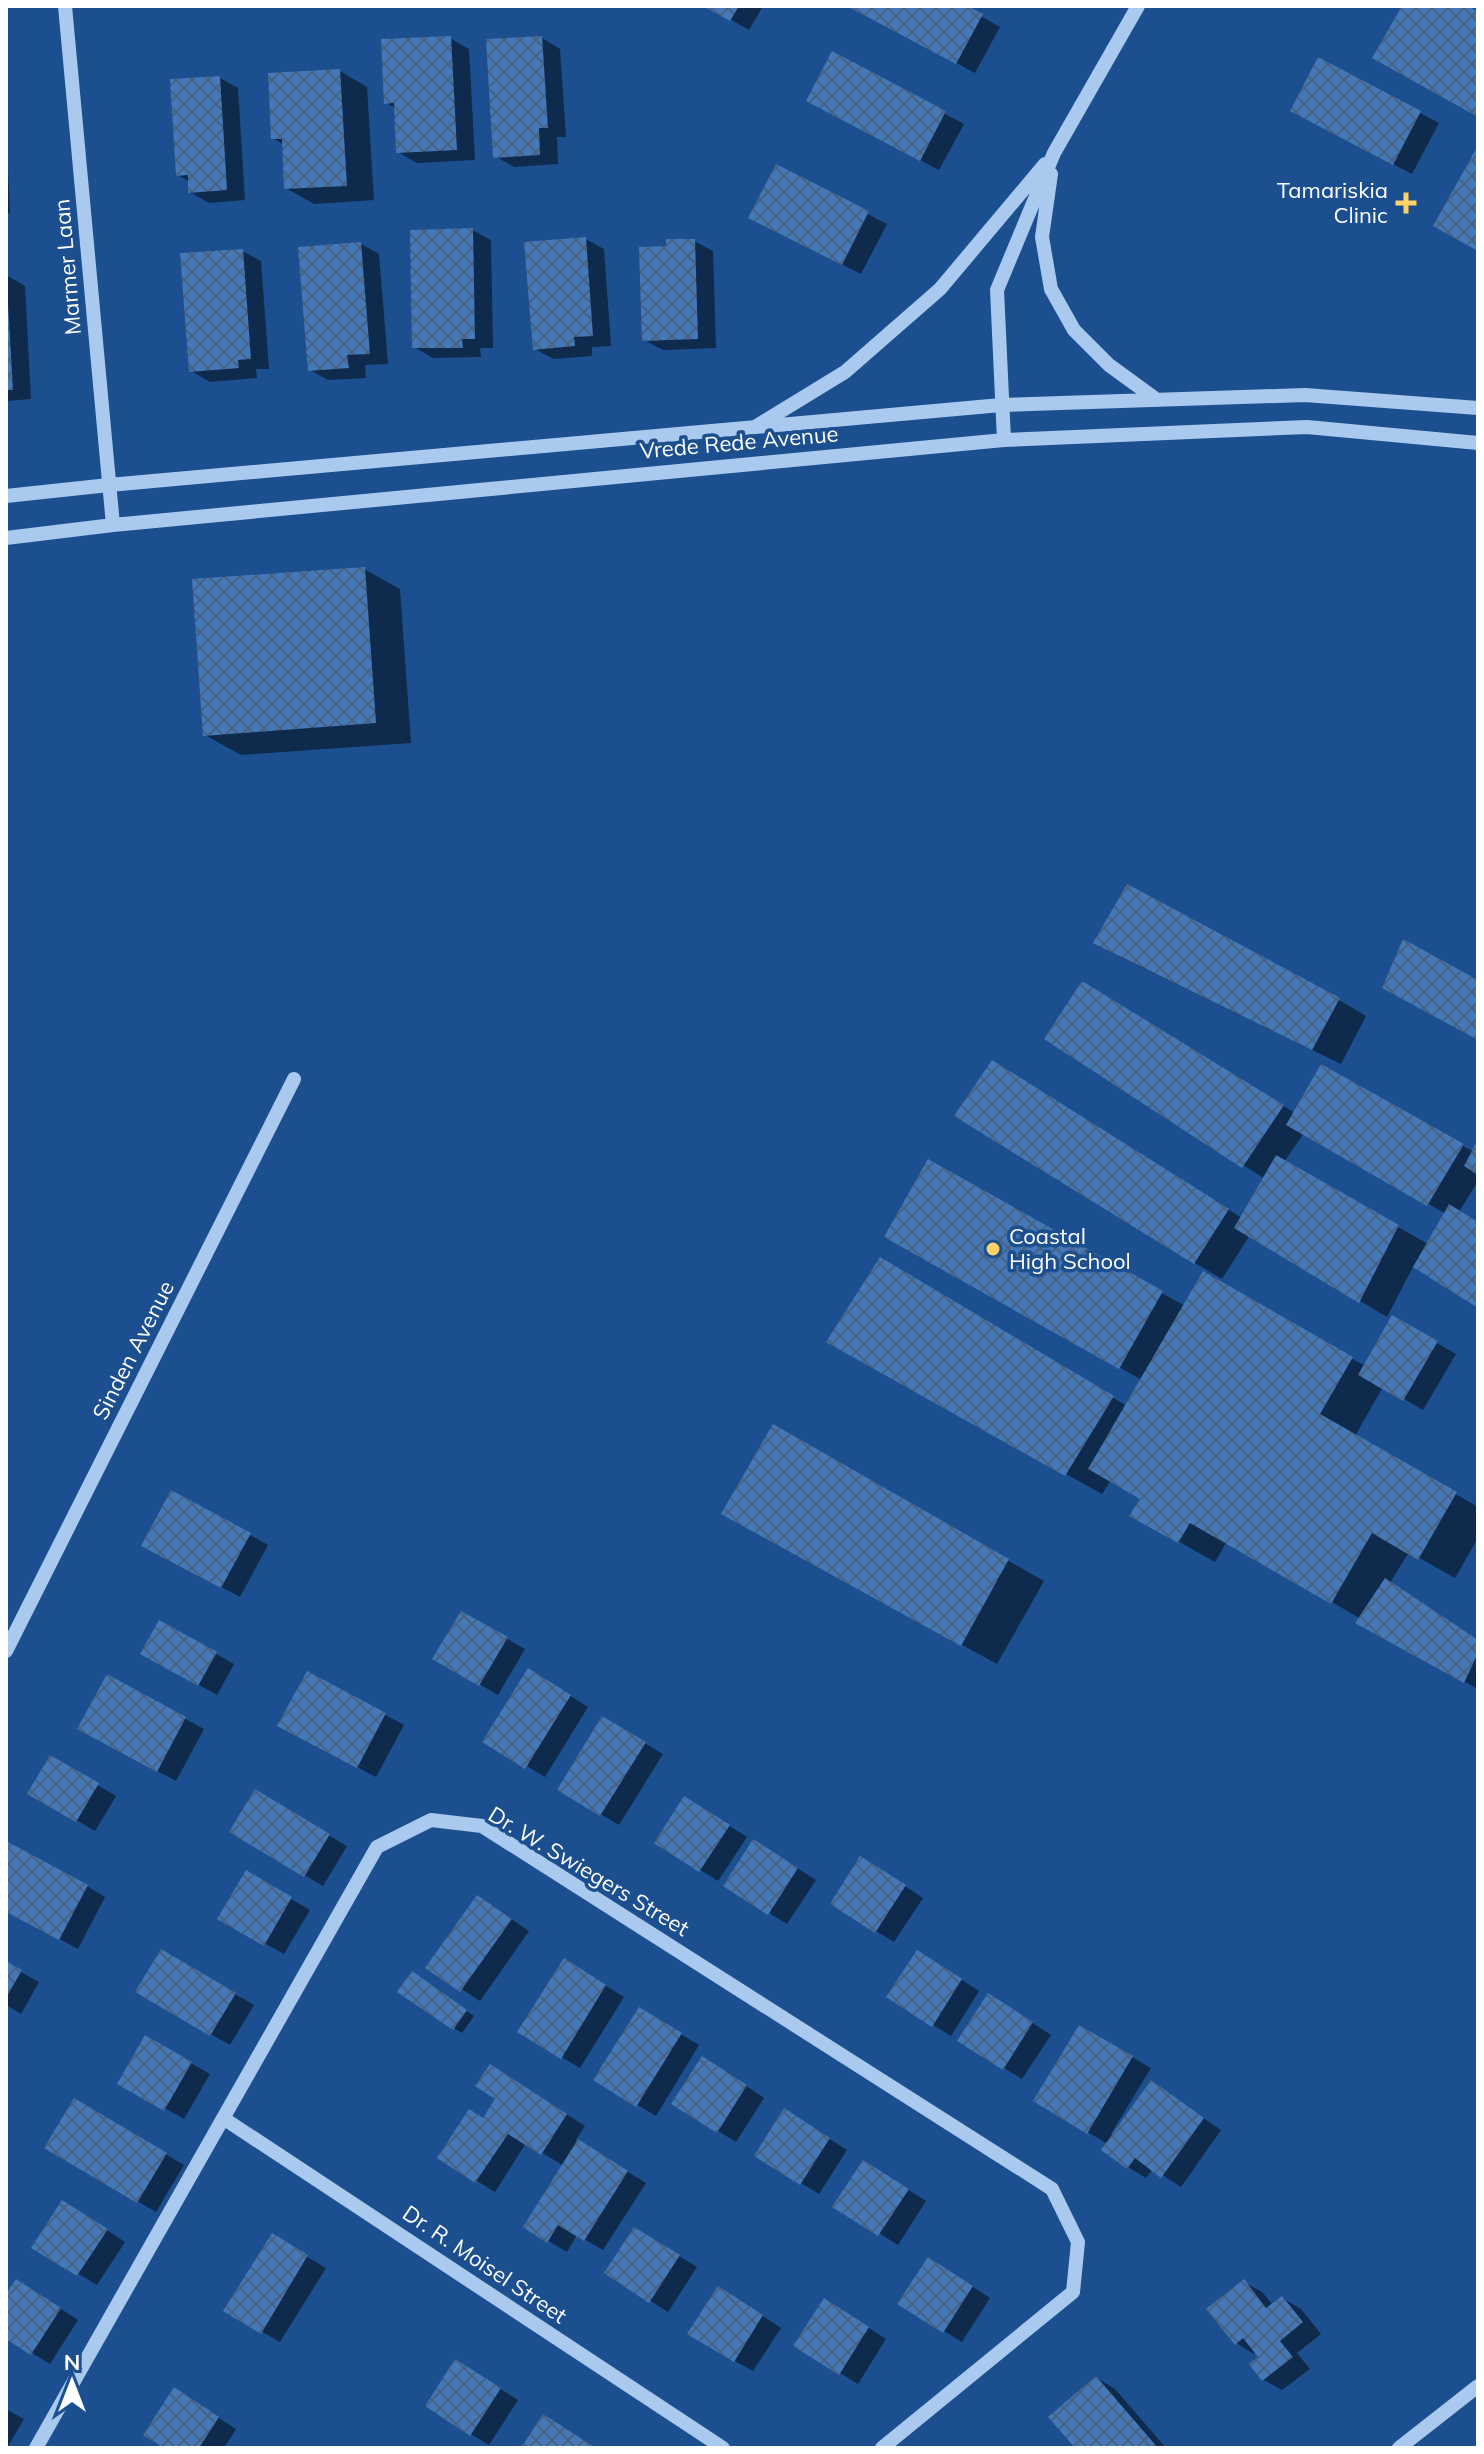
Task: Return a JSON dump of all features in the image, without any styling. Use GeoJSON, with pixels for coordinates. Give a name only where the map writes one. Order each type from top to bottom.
{"type":"FeatureCollection","features":[{"type":"Feature","properties":{"kind":"street","name":"Marmer Laan"},"geometry":{"type":"LineString","coordinates":[[65,6],[113,525]]}},
{"type":"Feature","properties":{"kind":"street"},"geometry":{"type":"LineString","coordinates":[[1004,440],[997,290],[1054,153],[1138,6]]}},
{"type":"Feature","properties":{"kind":"street"},"geometry":{"type":"LineString","coordinates":[[1054,153],[1042,237],[1051,289],[1074,330],[1109,365],[1157,400]]}},
{"type":"Feature","properties":{"kind":"street"},"geometry":{"type":"LineString","coordinates":[[751,429],[845,372],[940,289],[1054,153]]}},
{"type":"Feature","properties":{"kind":"street","name":"Vrede Rede Avenue"},"geometry":{"type":"LineString","coordinates":[[6,496],[1001,405],[1305,395],[1478,408]]}},
{"type":"Feature","properties":{"kind":"street","name":"Vrede Rede Avenue"},"geometry":{"type":"LineString","coordinates":[[6,538],[113,525],[1004,440],[1307,427],[1478,443]]}},
{"type":"Feature","properties":{"kind":"street","name":"Sinden Avenue"},"geometry":{"type":"LineString","coordinates":[[8,1643],[294,1079]]}},
{"type":"Feature","properties":{"kind":"street","name":"Dr. W. Swiegers Street"},"geometry":{"type":"LineString","coordinates":[[36,2448],[377,1847],[431,1820],[482,1826],[1052,2189],[1078,2242],[1073,2292],[882,2448]]}},
{"type":"Feature","properties":{"kind":"street","name":"Dr. R. Moisel Street"},"geometry":{"type":"LineString","coordinates":[[223,2118],[723,2448]]}},
{"type":"Feature","properties":{"kind":"street"},"geometry":{"type":"LineString","coordinates":[[1399,2448],[1478,2386]]}},
{"type":"Feature","properties":{"kind":"building"},"geometry":{"type":"Polygon","coordinates":[[[703,6],[739,6],[730,21],[703,6]]]}},
{"type":"Feature","properties":{"kind":"building"},"geometry":{"type":"Polygon","coordinates":[[[847,6],[967,6],[983,14],[956,64],[847,6]]]}},
{"type":"Feature","properties":{"kind":"building"},"geometry":{"type":"Polygon","coordinates":[[[1402,6],[1468,6],[1478,12],[1478,117],[1372,58],[1402,6]]]}},
{"type":"Feature","properties":{"kind":"building"},"geometry":{"type":"Polygon","coordinates":[[[451,36],[457,150],[396,153],[394,103],[384,104],[381,39],[451,36]]]}},
{"type":"Feature","properties":{"kind":"building"},"geometry":{"type":"Polygon","coordinates":[[[542,36],[548,128],[539,128],[540,155],[493,158],[486,39],[542,36]]]}},
{"type":"Feature","properties":{"kind":"building"},"geometry":{"type":"Polygon","coordinates":[[[832,51],[946,111],[920,161],[806,101],[832,51]]]}},
{"type":"Feature","properties":{"kind":"building"},"geometry":{"type":"Polygon","coordinates":[[[1318,57],[1421,111],[1393,165],[1290,111],[1318,57]]]}},
{"type":"Feature","properties":{"kind":"building"},"geometry":{"type":"Polygon","coordinates":[[[340,69],[347,186],[284,189],[282,139],[271,139],[268,73],[340,69]]]}},
{"type":"Feature","properties":{"kind":"building"},"geometry":{"type":"Polygon","coordinates":[[[220,76],[227,190],[188,193],[188,175],[176,176],[170,79],[220,76]]]}},
{"type":"Feature","properties":{"kind":"building"},"geometry":{"type":"Polygon","coordinates":[[[1478,150],[1478,251],[1433,226],[1478,150]]]}},
{"type":"Feature","properties":{"kind":"building"},"geometry":{"type":"Polygon","coordinates":[[[776,164],[869,211],[842,265],[748,218],[776,164]]]}},
{"type":"Feature","properties":{"kind":"building"},"geometry":{"type":"Polygon","coordinates":[[[473,228],[475,339],[462,339],[463,348],[412,348],[410,230],[473,228]]]}},
{"type":"Feature","properties":{"kind":"building"},"geometry":{"type":"Polygon","coordinates":[[[586,237],[593,336],[574,337],[575,346],[533,350],[524,242],[586,237]]]}},
{"type":"Feature","properties":{"kind":"building"},"geometry":{"type":"Polygon","coordinates":[[[666,239],[695,239],[698,339],[642,341],[639,247],[666,246],[666,239]]]}},
{"type":"Feature","properties":{"kind":"building"},"geometry":{"type":"Polygon","coordinates":[[[361,242],[370,354],[347,355],[349,368],[308,371],[298,247],[361,242]]]}},
{"type":"Feature","properties":{"kind":"building"},"geometry":{"type":"Polygon","coordinates":[[[243,249],[251,359],[238,360],[239,368],[189,372],[180,253],[243,249]]]}},
{"type":"Feature","properties":{"kind":"building"},"geometry":{"type":"Polygon","coordinates":[[[8,303],[13,390],[6,390],[8,303]]]}},
{"type":"Feature","properties":{"kind":"building"},"geometry":{"type":"Polygon","coordinates":[[[365,567],[376,723],[203,736],[192,579],[365,567]]]}},
{"type":"Feature","properties":{"kind":"building"},"geometry":{"type":"Polygon","coordinates":[[[1127,884],[1340,998],[1312,1050],[1093,943],[1127,884]]]}},
{"type":"Feature","properties":{"kind":"building"},"geometry":{"type":"Polygon","coordinates":[[[1403,939],[1478,980],[1478,1040],[1382,988],[1403,939]]]}},
{"type":"Feature","properties":{"kind":"building"},"geometry":{"type":"Polygon","coordinates":[[[1082,981],[1284,1105],[1242,1168],[1044,1039],[1082,981]]]}},
{"type":"Feature","properties":{"kind":"building"},"geometry":{"type":"Polygon","coordinates":[[[992,1060],[1229,1209],[1194,1264],[954,1116],[992,1060]]]}},
{"type":"Feature","properties":{"kind":"building"},"geometry":{"type":"Polygon","coordinates":[[[1321,1064],[1464,1144],[1427,1206],[1286,1125],[1321,1064]]]}},
{"type":"Feature","properties":{"kind":"building"},"geometry":{"type":"Polygon","coordinates":[[[1478,1139],[1478,1175],[1464,1166],[1478,1139]]]}},
{"type":"Feature","properties":{"kind":"building"},"geometry":{"type":"Polygon","coordinates":[[[1276,1155],[1399,1225],[1359,1303],[1234,1228],[1276,1155]]]}},
{"type":"Feature","properties":{"kind":"building"},"geometry":{"type":"Polygon","coordinates":[[[928,1159],[1163,1291],[1119,1369],[884,1237],[928,1159]]]}},
{"type":"Feature","properties":{"kind":"building"},"geometry":{"type":"Polygon","coordinates":[[[1449,1204],[1478,1222],[1478,1308],[1413,1267],[1449,1204]]]}},
{"type":"Feature","properties":{"kind":"building"},"geometry":{"type":"Polygon","coordinates":[[[880,1257],[1114,1396],[1065,1476],[826,1342],[880,1257]]]}},
{"type":"Feature","properties":{"kind":"building"},"geometry":{"type":"Polygon","coordinates":[[[1203,1271],[1353,1357],[1320,1414],[1457,1492],[1418,1560],[1372,1533],[1331,1604],[1190,1523],[1178,1543],[1129,1516],[1140,1499],[1088,1469],[1203,1271]]]}},
{"type":"Feature","properties":{"kind":"building"},"geometry":{"type":"Polygon","coordinates":[[[1392,1315],[1438,1341],[1403,1401],[1358,1375],[1392,1315]]]}},
{"type":"Feature","properties":{"kind":"building"},"geometry":{"type":"Polygon","coordinates":[[[773,1424],[1009,1559],[961,1646],[721,1514],[773,1424]]]}},
{"type":"Feature","properties":{"kind":"building"},"geometry":{"type":"Polygon","coordinates":[[[171,1490],[251,1533],[221,1588],[141,1546],[171,1490]]]}},
{"type":"Feature","properties":{"kind":"building"},"geometry":{"type":"Polygon","coordinates":[[[1385,1578],[1478,1640],[1478,1653],[1464,1683],[1355,1623],[1385,1578]]]}},
{"type":"Feature","properties":{"kind":"building"},"geometry":{"type":"Polygon","coordinates":[[[461,1611],[508,1637],[479,1686],[432,1659],[461,1611]]]}},
{"type":"Feature","properties":{"kind":"building"},"geometry":{"type":"Polygon","coordinates":[[[159,1620],[217,1652],[198,1686],[140,1654],[159,1620]]]}},
{"type":"Feature","properties":{"kind":"building"},"geometry":{"type":"Polygon","coordinates":[[[528,1668],[571,1695],[525,1769],[482,1742],[528,1668]]]}},
{"type":"Feature","properties":{"kind":"building"},"geometry":{"type":"Polygon","coordinates":[[[307,1671],[386,1713],[357,1768],[277,1726],[307,1671]]]}},
{"type":"Feature","properties":{"kind":"building"},"geometry":{"type":"Polygon","coordinates":[[[107,1674],[186,1717],[157,1772],[77,1729],[107,1674]]]}},
{"type":"Feature","properties":{"kind":"building"},"geometry":{"type":"Polygon","coordinates":[[[602,1716],[646,1742],[600,1816],[557,1790],[602,1716]]]}},
{"type":"Feature","properties":{"kind":"building"},"geometry":{"type":"Polygon","coordinates":[[[50,1755],[99,1783],[76,1822],[27,1794],[50,1755]]]}},
{"type":"Feature","properties":{"kind":"building"},"geometry":{"type":"Polygon","coordinates":[[[255,1789],[330,1834],[304,1877],[229,1832],[255,1789]]]}},
{"type":"Feature","properties":{"kind":"building"},"geometry":{"type":"Polygon","coordinates":[[[684,1796],[730,1825],[699,1872],[654,1843],[684,1796]]]}},
{"type":"Feature","properties":{"kind":"building"},"geometry":{"type":"Polygon","coordinates":[[[753,1839],[798,1868],[768,1915],[723,1886],[753,1839]]]}},
{"type":"Feature","properties":{"kind":"building"},"geometry":{"type":"Polygon","coordinates":[[[8,1842],[88,1885],[59,1940],[6,1912],[8,1842]]]}},
{"type":"Feature","properties":{"kind":"building"},"geometry":{"type":"Polygon","coordinates":[[[860,1856],[906,1885],[875,1933],[830,1904],[860,1856]]]}},
{"type":"Feature","properties":{"kind":"building"},"geometry":{"type":"Polygon","coordinates":[[[246,1870],[292,1897],[264,1946],[217,1919],[246,1870]]]}},
{"type":"Feature","properties":{"kind":"building"},"geometry":{"type":"Polygon","coordinates":[[[477,1895],[512,1919],[460,1992],[425,1968],[477,1895]]]}},
{"type":"Feature","properties":{"kind":"building"},"geometry":{"type":"Polygon","coordinates":[[[161,1949],[236,1993],[210,2036],[135,1992],[161,1949]]]}},
{"type":"Feature","properties":{"kind":"building"},"geometry":{"type":"Polygon","coordinates":[[[917,1950],[962,1979],[932,2027],[886,1997],[917,1950]]]}},
{"type":"Feature","properties":{"kind":"building"},"geometry":{"type":"Polygon","coordinates":[[[564,1958],[606,1985],[561,2059],[517,2032],[564,1958]]]}},
{"type":"Feature","properties":{"kind":"building"},"geometry":{"type":"Polygon","coordinates":[[[6,1961],[22,1970],[6,1998],[6,1961]]]}},
{"type":"Feature","properties":{"kind":"building"},"geometry":{"type":"Polygon","coordinates":[[[412,1971],[467,2010],[453,2030],[397,1992],[412,1971]]]}},
{"type":"Feature","properties":{"kind":"building"},"geometry":{"type":"Polygon","coordinates":[[[988,1993],[1033,2022],[1003,2070],[957,2041],[988,1993]]]}},
{"type":"Feature","properties":{"kind":"building"},"geometry":{"type":"Polygon","coordinates":[[[639,2007],[682,2033],[636,2107],[593,2080],[639,2007]]]}},
{"type":"Feature","properties":{"kind":"building"},"geometry":{"type":"Polygon","coordinates":[[[1079,2025],[1133,2056],[1087,2134],[1033,2101],[1079,2025]]]}},
{"type":"Feature","properties":{"kind":"building"},"geometry":{"type":"Polygon","coordinates":[[[145,2035],[192,2062],[164,2111],[117,2084],[145,2035]]]}},
{"type":"Feature","properties":{"kind":"building"},"geometry":{"type":"Polygon","coordinates":[[[702,2056],[747,2085],[717,2133],[671,2104],[702,2056]]]}},
{"type":"Feature","properties":{"kind":"building"},"geometry":{"type":"Polygon","coordinates":[[[490,2064],[567,2114],[541,2155],[508,2134],[475,2183],[437,2158],[469,2109],[483,2118],[495,2099],[475,2086],[490,2064]]]}},
{"type":"Feature","properties":{"kind":"building"},"geometry":{"type":"Polygon","coordinates":[[[1151,2080],[1204,2118],[1161,2178],[1135,2158],[1127,2169],[1101,2150],[1151,2080]]]}},
{"type":"Feature","properties":{"kind":"building"},"geometry":{"type":"Polygon","coordinates":[[[74,2098],[167,2153],[137,2203],[44,2148],[74,2098]]]}},
{"type":"Feature","properties":{"kind":"building"},"geometry":{"type":"Polygon","coordinates":[[[784,2108],[830,2138],[800,2185],[754,2156],[784,2108]]]}},
{"type":"Feature","properties":{"kind":"building"},"geometry":{"type":"Polygon","coordinates":[[[578,2139],[628,2171],[584,2241],[558,2225],[547,2243],[523,2227],[578,2139]]]}},
{"type":"Feature","properties":{"kind":"building"},"geometry":{"type":"Polygon","coordinates":[[[863,2160],[909,2189],[878,2236],[832,2207],[863,2160]]]}},
{"type":"Feature","properties":{"kind":"building"},"geometry":{"type":"Polygon","coordinates":[[[62,2200],[108,2229],[77,2276],[31,2248],[62,2200]]]}},
{"type":"Feature","properties":{"kind":"building"},"geometry":{"type":"Polygon","coordinates":[[[634,2227],[680,2255],[649,2303],[604,2273],[634,2227]]]}},
{"type":"Feature","properties":{"kind":"building"},"geometry":{"type":"Polygon","coordinates":[[[272,2233],[308,2255],[261,2334],[223,2311],[272,2233]]]}},
{"type":"Feature","properties":{"kind":"building"},"geometry":{"type":"Polygon","coordinates":[[[928,2257],[973,2286],[943,2333],[897,2304],[928,2257]]]}},
{"type":"Feature","properties":{"kind":"building"},"geometry":{"type":"Polygon","coordinates":[[[16,2279],[61,2308],[31,2355],[6,2339],[6,2294],[16,2279]]]}},
{"type":"Feature","properties":{"kind":"building"},"geometry":{"type":"Polygon","coordinates":[[[1244,2279],[1266,2308],[1282,2296],[1303,2322],[1280,2341],[1293,2357],[1262,2381],[1249,2364],[1258,2357],[1243,2338],[1235,2345],[1206,2309],[1244,2279]]]}},
{"type":"Feature","properties":{"kind":"building"},"geometry":{"type":"Polygon","coordinates":[[[718,2286],[763,2315],[734,2362],[687,2334],[718,2286]]]}},
{"type":"Feature","properties":{"kind":"building"},"geometry":{"type":"Polygon","coordinates":[[[824,2298],[869,2327],[839,2375],[793,2346],[824,2298]]]}},
{"type":"Feature","properties":{"kind":"building"},"geometry":{"type":"Polygon","coordinates":[[[455,2359],[501,2388],[470,2436],[425,2406],[455,2359]]]}},
{"type":"Feature","properties":{"kind":"building"},"geometry":{"type":"Polygon","coordinates":[[[1096,2376],[1158,2448],[1075,2448],[1048,2417],[1096,2376]]]}},
{"type":"Feature","properties":{"kind":"building"},"geometry":{"type":"Polygon","coordinates":[[[174,2387],[219,2417],[199,2448],[164,2448],[143,2435],[174,2387]]]}},
{"type":"Feature","properties":{"kind":"building"},"geometry":{"type":"Polygon","coordinates":[[[543,2414],[596,2448],[521,2448],[543,2414]]]}},
{"type":"Feature","properties":{"kind":"place","name":"Tamariskia Clinic"},"geometry":{"type":"Point","coordinates":[1406,203]}},
{"type":"Feature","properties":{"kind":"place","name":"Coastal High School"},"geometry":{"type":"Point","coordinates":[993,1249]}}]}
